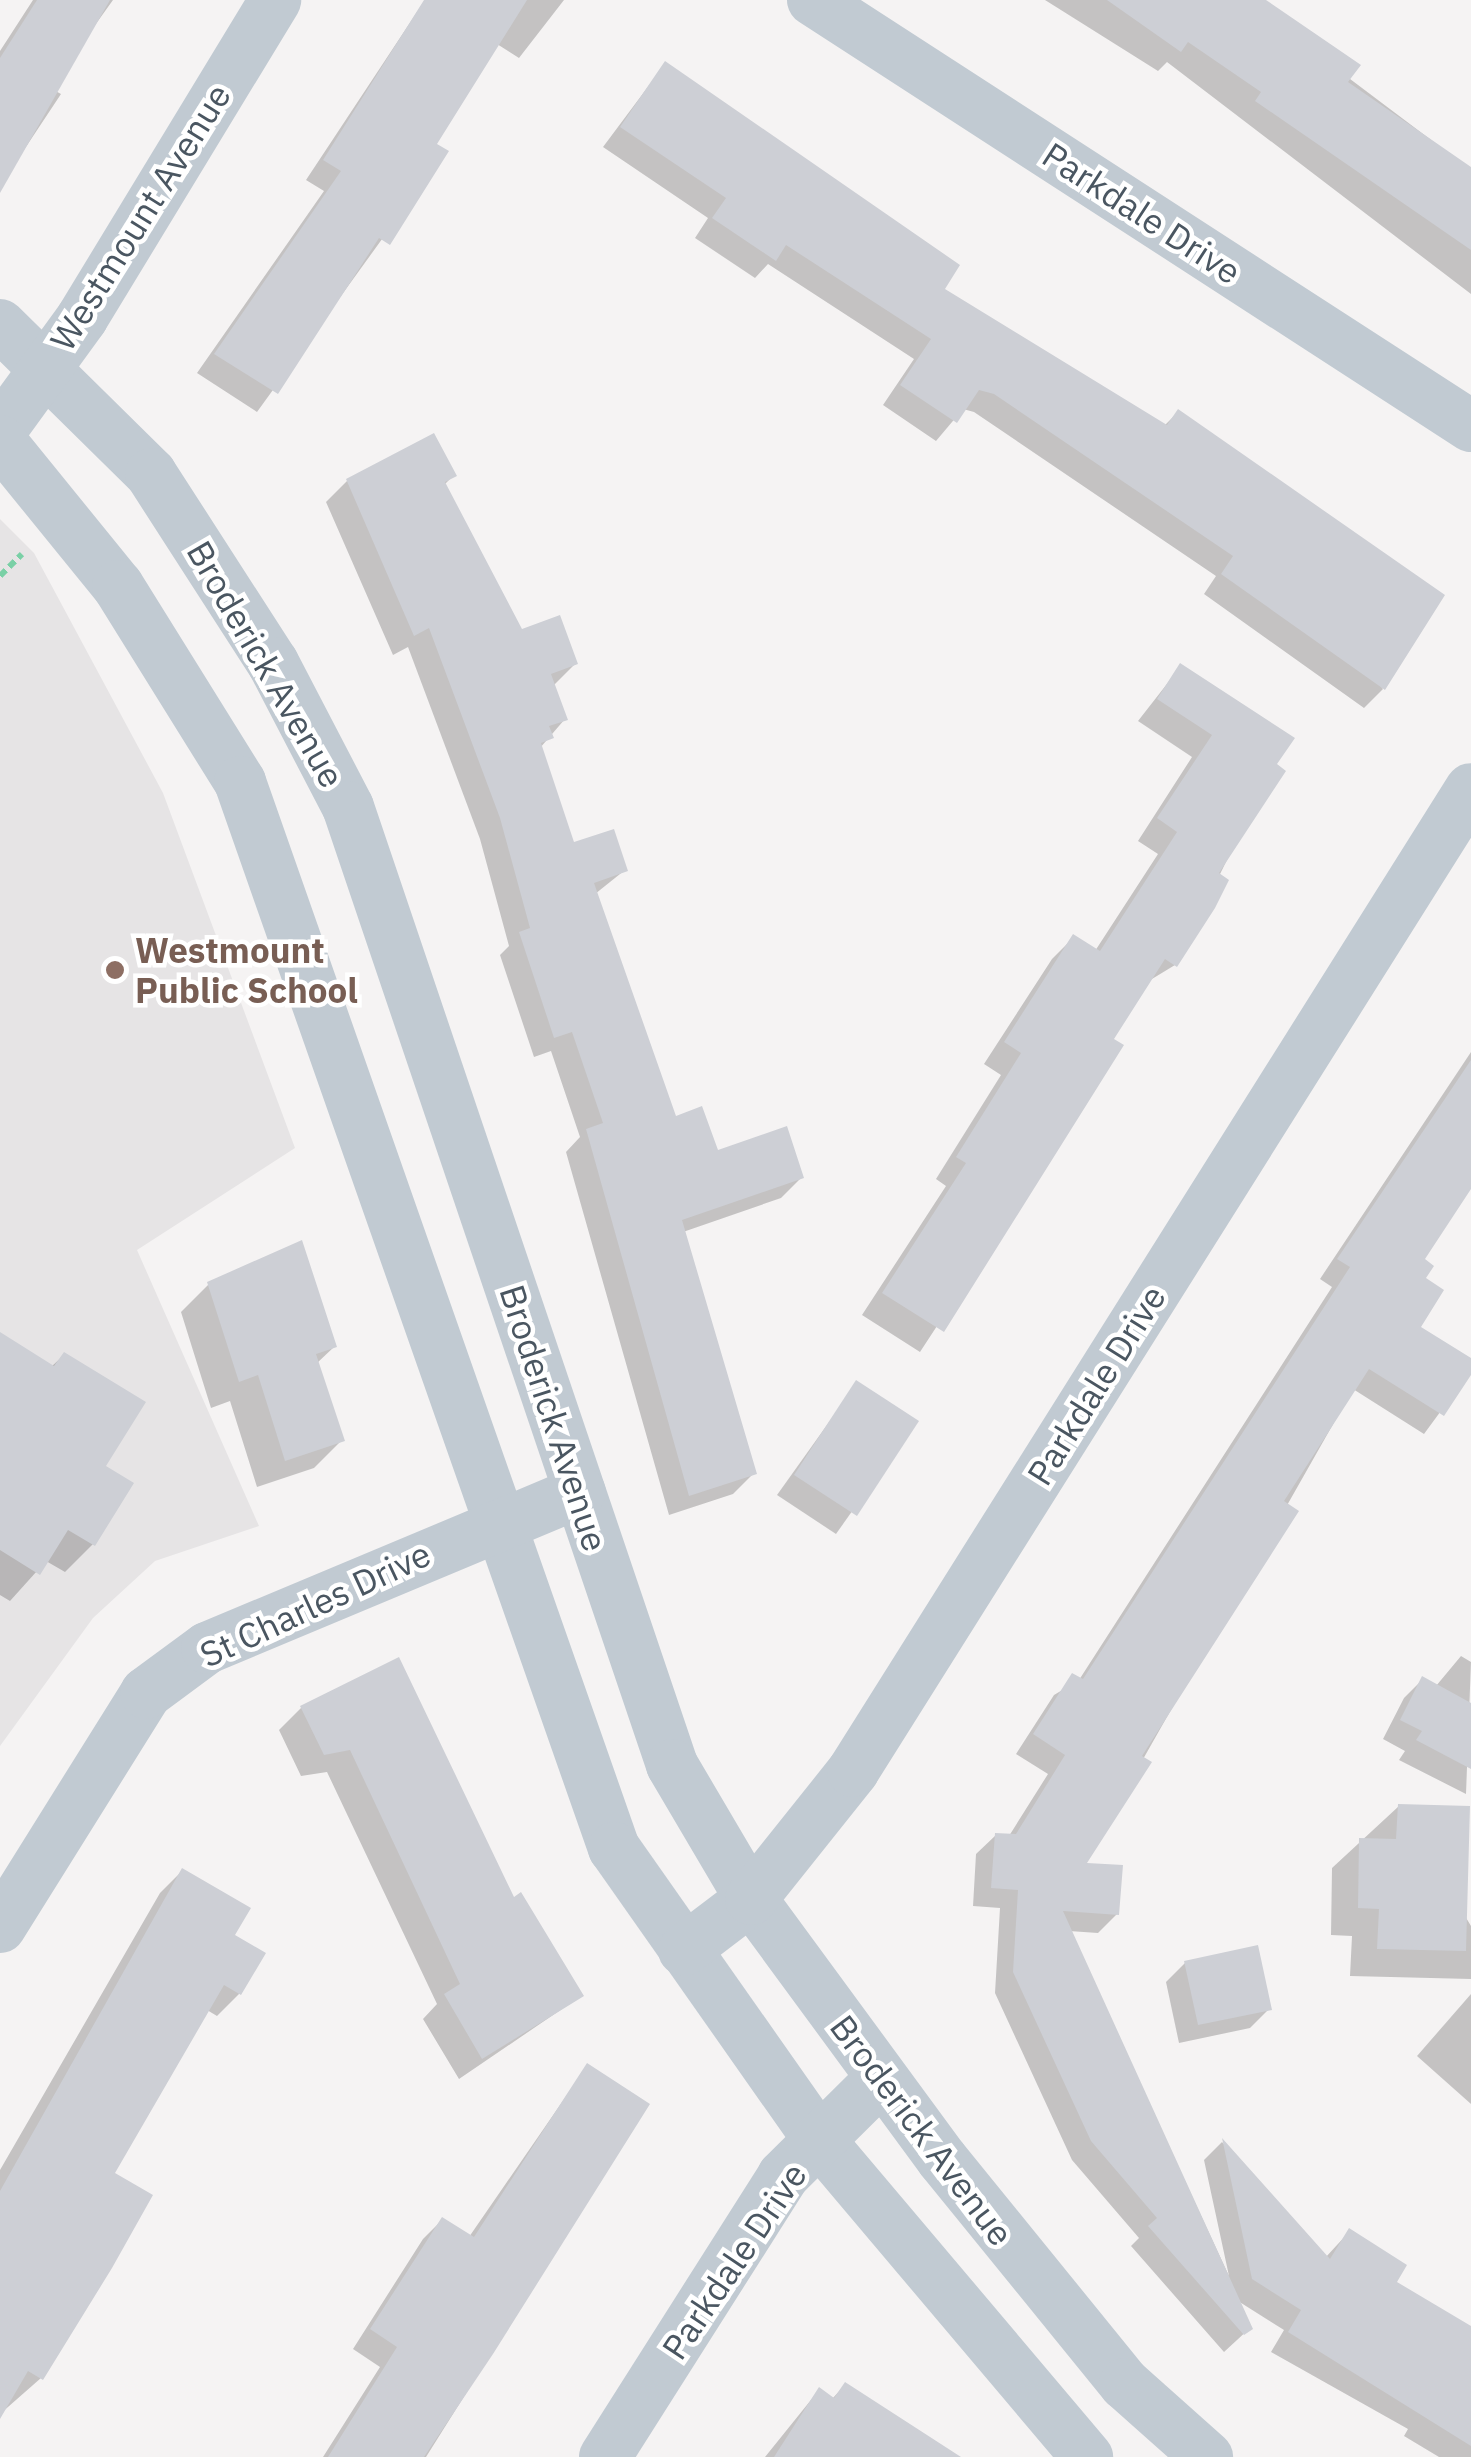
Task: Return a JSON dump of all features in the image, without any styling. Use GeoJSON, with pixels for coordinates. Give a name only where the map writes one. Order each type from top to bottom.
{"type":"FeatureCollection","features":[{"type":"Feature","properties":{"kind":"street","name":"Westmount Avenue"},"geometry":{"type":"LineString","coordinates":[[0,431],[275,0]]}},
{"type":"Feature","properties":{"kind":"street","name":"Parkdale Drive"},"geometry":{"type":"LineString","coordinates":[[814,0],[1471,426]]}},
{"type":"Feature","properties":{"kind":"street","name":"Broderick Avenue"},"geometry":{"type":"LineString","coordinates":[[0,325],[118,434],[184,522],[348,807],[672,1766],[751,1899],[880,2080],[1096,2352],[1207,2457]]}},
{"type":"Feature","properties":{"kind":"street"},"geometry":{"type":"LineString","coordinates":[[0,440],[118,586],[240,782],[502,1519],[614,1848],[820,2141],[1087,2457]]}},
{"type":"Feature","properties":{"kind":"street","name":"Parkdale Drive"},"geometry":{"type":"LineString","coordinates":[[684,1950],[751,1899],[853,1771],[1471,789]]}},
{"type":"Feature","properties":{"kind":"street","name":"St Charles Drive"},"geometry":{"type":"LineString","coordinates":[[0,1927],[146,1693],[208,1648],[502,1519],[580,1492]]}},
{"type":"Feature","properties":{"kind":"street","name":"Parkdale Drive"},"geometry":{"type":"LineString","coordinates":[[605,2457],[782,2176],[880,2080]]}},
{"type":"Feature","properties":{"kind":"shaded area","name":"Westmount Public School"},"geometry":{"type":"Polygon","coordinates":[[[0,519],[34,553],[163,793],[295,1148],[137,1250],[259,1526],[155,1561],[93,1618],[0,1746],[0,519]]]}},
{"type":"Feature","properties":{"kind":"building"},"geometry":{"type":"Polygon","coordinates":[[[37,0],[110,0],[0,193],[0,58],[37,0]]]}},
{"type":"Feature","properties":{"kind":"building"},"geometry":{"type":"Polygon","coordinates":[[[424,0],[527,0],[437,144],[449,151],[390,245],[379,238],[278,394],[214,354],[341,171],[323,160],[424,0]]]}},
{"type":"Feature","properties":{"kind":"building"},"geometry":{"type":"Polygon","coordinates":[[[1107,0],[1266,0],[1361,65],[1348,82],[1471,167],[1471,250],[1255,101],[1261,92],[1188,42],[1181,52],[1107,0]]]}},
{"type":"Feature","properties":{"kind":"building"},"geometry":{"type":"Polygon","coordinates":[[[665,61],[960,265],[945,289],[1167,425],[1178,409],[1445,595],[1385,690],[1221,574],[1233,556],[994,394],[979,390],[957,423],[900,385],[931,339],[786,245],[776,261],[712,218],[726,198],[620,127],[665,61]]]}},
{"type":"Feature","properties":{"kind":"building"},"geometry":{"type":"Polygon","coordinates":[[[434,433],[457,476],[445,482],[522,629],[560,615],[578,664],[551,674],[568,720],[549,726],[554,738],[541,743],[574,842],[614,829],[628,871],[594,883],[676,1116],[702,1106],[718,1150],[787,1126],[804,1178],[682,1220],[757,1474],[689,1496],[586,1129],[603,1123],[572,1032],[554,1038],[519,932],[530,928],[500,818],[429,628],[414,636],[346,479],[434,433]]]}},
{"type":"Feature","properties":{"kind":"building"},"geometry":{"type":"Polygon","coordinates":[[[1180,663],[1295,738],[1277,764],[1286,771],[1219,873],[1229,880],[1215,908],[1177,967],[1165,959],[1114,1039],[1124,1045],[944,1332],[882,1293],[966,1163],[956,1157],[1021,1053],[1004,1042],[1073,934],[1100,951],[1177,832],[1157,818],[1212,735],[1157,699],[1180,663]]]}},
{"type":"Feature","properties":{"kind":"building"},"geometry":{"type":"Polygon","coordinates":[[[1471,1060],[1471,1189],[1425,1259],[1434,1266],[1426,1278],[1444,1290],[1421,1327],[1471,1358],[1471,1375],[1444,1416],[1369,1369],[1284,1501],[1299,1511],[1142,1756],[1152,1762],[1087,1863],[1123,1865],[1119,1915],[1063,1911],[1253,2329],[1244,2335],[1148,2226],[1157,2218],[1091,2141],[1013,1972],[1018,1890],[991,1888],[995,1833],[1016,1834],[1065,1755],[1033,1734],[1072,1673],[1083,1679],[1350,1267],[1337,1259],[1471,1060]]]}},
{"type":"Feature","properties":{"kind":"building"},"geometry":{"type":"Polygon","coordinates":[[[302,1240],[337,1347],[316,1354],[345,1441],[285,1461],[258,1375],[239,1382],[207,1282],[302,1240]]]}},
{"type":"Feature","properties":{"kind":"building"},"geometry":{"type":"Polygon","coordinates":[[[0,1332],[54,1366],[64,1352],[146,1402],[106,1466],[134,1483],[95,1546],[68,1530],[40,1575],[0,1550],[0,1332]]]}},
{"type":"Feature","properties":{"kind":"building"},"geometry":{"type":"Polygon","coordinates":[[[856,1380],[919,1421],[857,1516],[794,1475],[856,1380]]]}},
{"type":"Feature","properties":{"kind":"building"},"geometry":{"type":"Polygon","coordinates":[[[399,1657],[514,1897],[521,1892],[584,1996],[482,2059],[444,1994],[460,1984],[350,1750],[324,1755],[300,1706],[399,1657]]]}},
{"type":"Feature","properties":{"kind":"building"},"geometry":{"type":"Polygon","coordinates":[[[1422,1676],[1471,1703],[1471,1769],[1416,1740],[1422,1731],[1400,1720],[1422,1676]]]}},
{"type":"Feature","properties":{"kind":"building"},"geometry":{"type":"Polygon","coordinates":[[[1398,1804],[1470,1806],[1466,1951],[1377,1949],[1379,1909],[1358,1908],[1359,1838],[1396,1839],[1398,1804]]]}},
{"type":"Feature","properties":{"kind":"building"},"geometry":{"type":"Polygon","coordinates":[[[182,1868],[251,1908],[235,1935],[266,1953],[241,1995],[224,1985],[115,2173],[153,2195],[112,2268],[43,2380],[28,2371],[0,2419],[0,2191],[182,1868]]]}},
{"type":"Feature","properties":{"kind":"building"},"geometry":{"type":"Polygon","coordinates":[[[1258,1945],[1272,2010],[1198,2025],[1184,1961],[1258,1945]]]}},
{"type":"Feature","properties":{"kind":"building"},"geometry":{"type":"Polygon","coordinates":[[[587,2063],[650,2104],[493,2354],[424,2457],[328,2457],[397,2347],[370,2329],[442,2217],[474,2237],[587,2063]]]}},
{"type":"Feature","properties":{"kind":"building"},"geometry":{"type":"Polygon","coordinates":[[[1222,2138],[1330,2259],[1349,2228],[1407,2265],[1397,2282],[1471,2326],[1471,2446],[1288,2332],[1301,2310],[1252,2279],[1222,2138]]]}},
{"type":"Feature","properties":{"kind":"building"},"geometry":{"type":"Polygon","coordinates":[[[845,2382],[961,2457],[774,2457],[819,2387],[834,2398],[845,2382]]]}},
{"type":"Feature","properties":{"kind":"place","name":"Westmount Public School"},"geometry":{"type":"Point","coordinates":[115,970]}}]}
